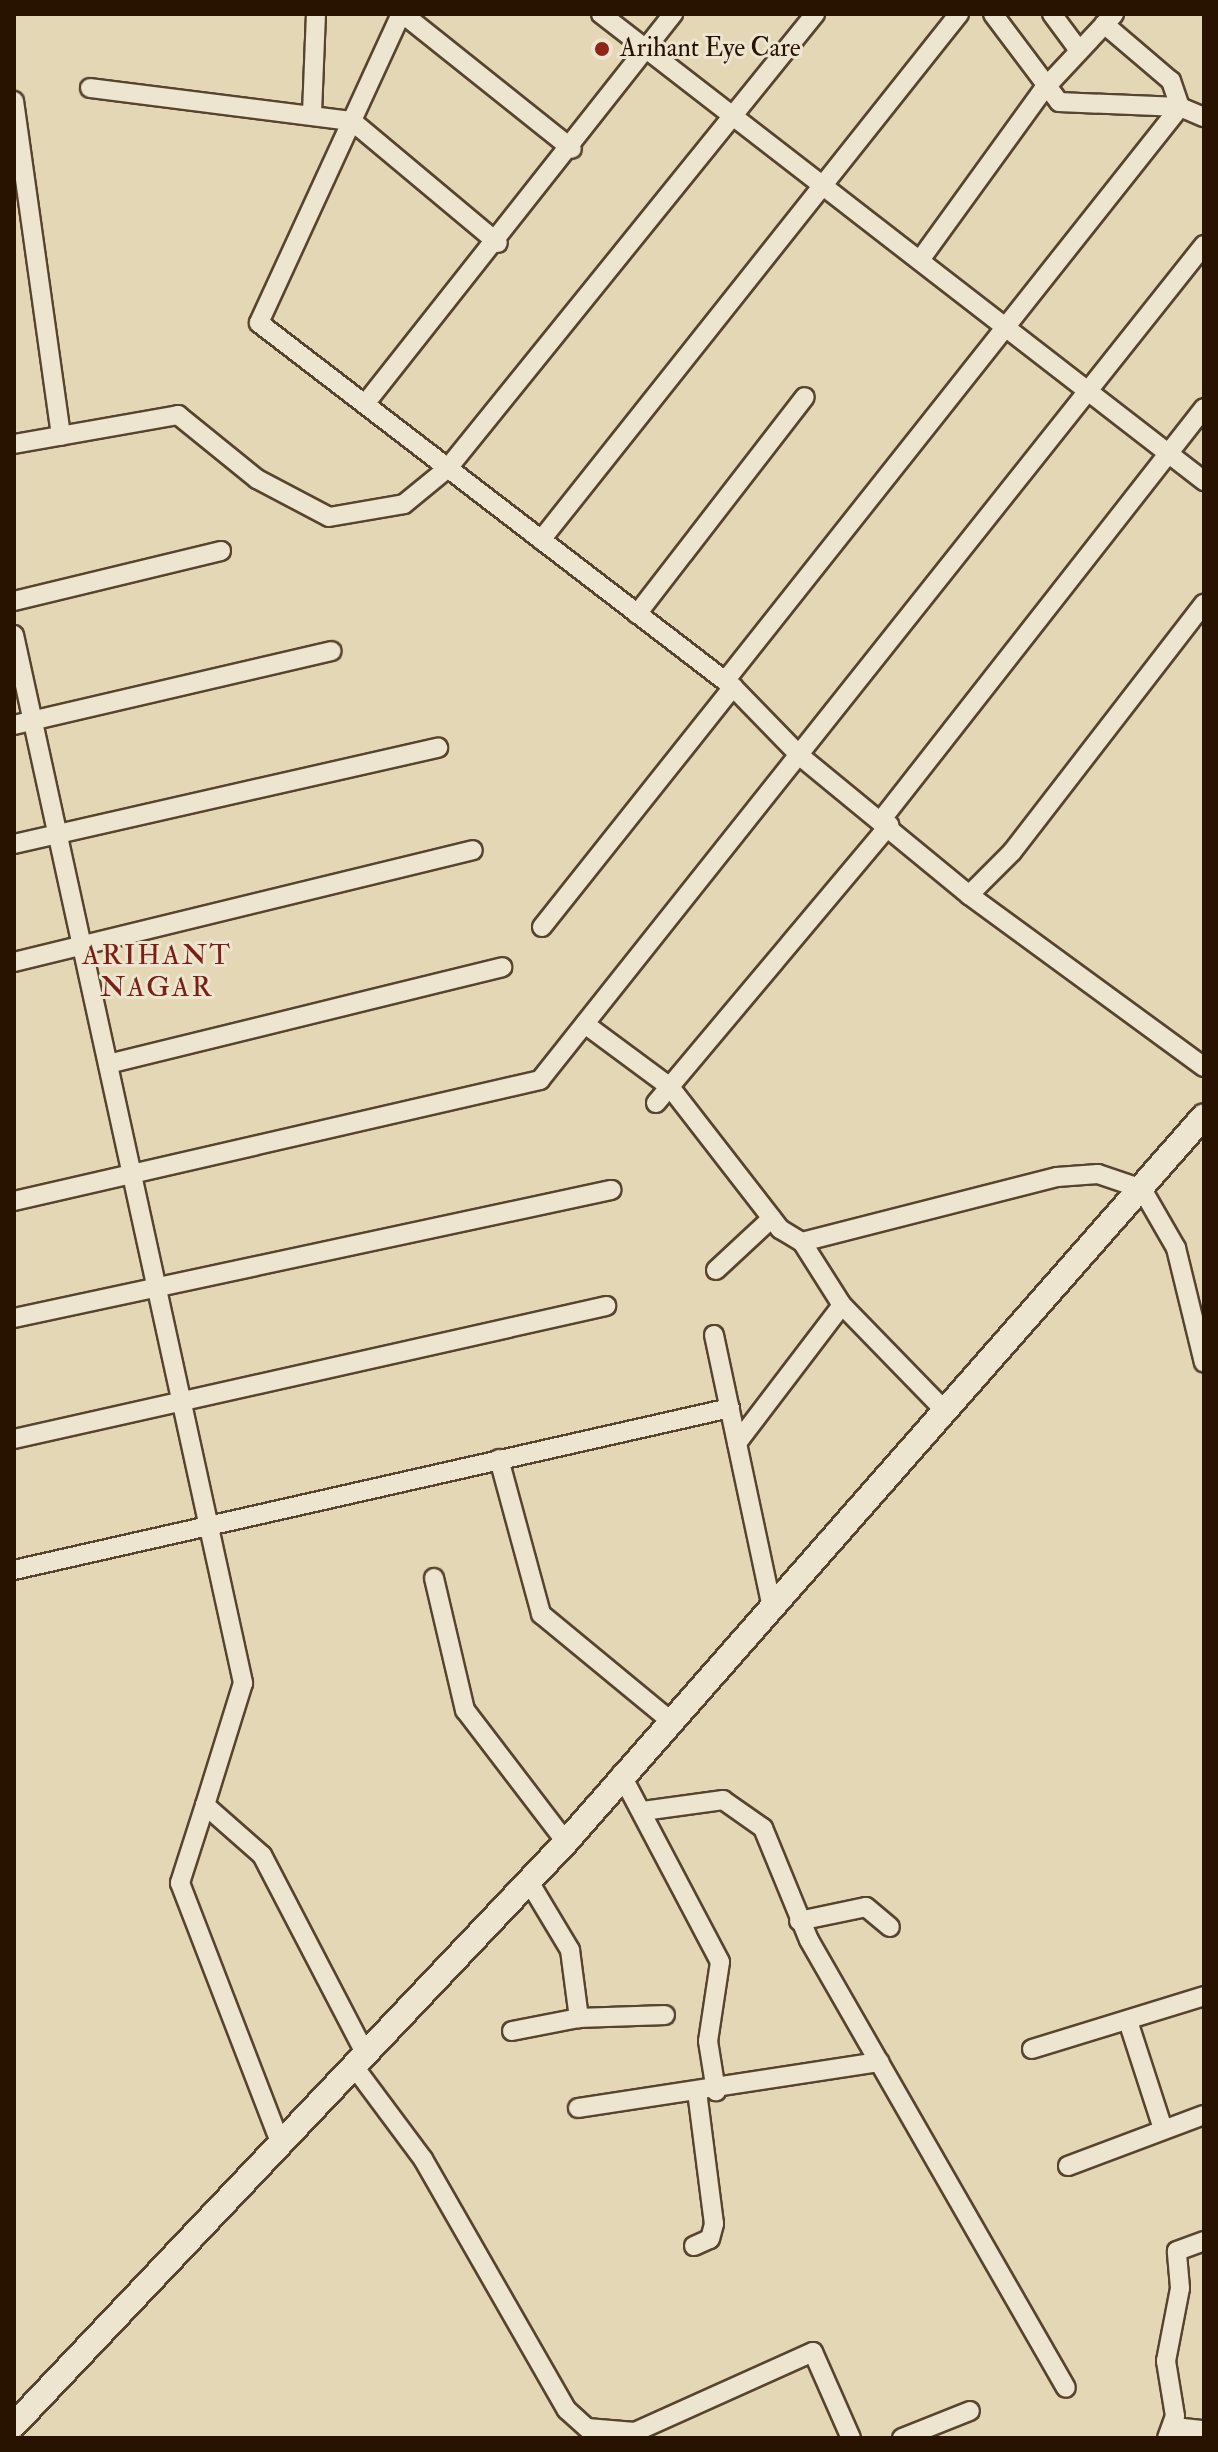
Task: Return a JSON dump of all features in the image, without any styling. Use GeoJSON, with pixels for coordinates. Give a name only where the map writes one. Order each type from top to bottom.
{"type":"FeatureCollection","features":[{"type":"Feature","properties":{"kind":"street"},"geometry":{"type":"LineString","coordinates":[[312,113],[316,14]]}},
{"type":"Feature","properties":{"kind":"street"},"geometry":{"type":"LineString","coordinates":[[572,149],[402,14],[259,323],[729,684],[800,756],[885,822],[969,895],[1204,1067]]}},
{"type":"Feature","properties":{"kind":"street"},"geometry":{"type":"LineString","coordinates":[[601,14],[1204,481]]}},
{"type":"Feature","properties":{"kind":"street"},"geometry":{"type":"LineString","coordinates":[[365,404],[498,243],[673,14]]}},
{"type":"Feature","properties":{"kind":"street"},"geometry":{"type":"LineString","coordinates":[[14,444],[178,415],[257,479],[329,517],[404,504],[448,468],[815,14]]}},
{"type":"Feature","properties":{"kind":"street"},"geometry":{"type":"LineString","coordinates":[[541,540],[959,14]]}},
{"type":"Feature","properties":{"kind":"street"},"geometry":{"type":"LineString","coordinates":[[993,14],[1043,90],[1086,108],[1180,107],[1204,117]]}},
{"type":"Feature","properties":{"kind":"street"},"geometry":{"type":"LineString","coordinates":[[1052,14],[1078,49]]}},
{"type":"Feature","properties":{"kind":"street"},"geometry":{"type":"LineString","coordinates":[[920,260],[1043,90],[1109,19],[1171,81],[1180,107]]}},
{"type":"Feature","properties":{"kind":"street"},"geometry":{"type":"LineString","coordinates":[[90,88],[312,113],[352,121],[498,243]]}},
{"type":"Feature","properties":{"kind":"street"},"geometry":{"type":"LineString","coordinates":[[14,101],[61,436]]}},
{"type":"Feature","properties":{"kind":"street"},"geometry":{"type":"LineString","coordinates":[[542,927],[1004,324],[1180,107]]}},
{"type":"Feature","properties":{"kind":"street"},"geometry":{"type":"LineString","coordinates":[[14,1201],[540,1080],[1204,245]]}},
{"type":"Feature","properties":{"kind":"street"},"geometry":{"type":"LineString","coordinates":[[637,614],[805,397]]}},
{"type":"Feature","properties":{"kind":"street"},"geometry":{"type":"LineString","coordinates":[[656,1103],[885,822],[1204,408]]}},
{"type":"Feature","properties":{"kind":"street"},"geometry":{"type":"LineString","coordinates":[[14,601],[221,551]]}},
{"type":"Feature","properties":{"kind":"street"},"geometry":{"type":"LineString","coordinates":[[969,895],[1012,852],[1204,604]]}},
{"type":"Feature","properties":{"kind":"street"},"geometry":{"type":"LineString","coordinates":[[14,635],[243,1683],[180,1883],[279,2139]]}},
{"type":"Feature","properties":{"kind":"street"},"geometry":{"type":"LineString","coordinates":[[14,725],[332,651]]}},
{"type":"Feature","properties":{"kind":"street"},"geometry":{"type":"LineString","coordinates":[[14,844],[438,748]]}},
{"type":"Feature","properties":{"kind":"street"},"geometry":{"type":"LineString","coordinates":[[14,962],[473,850]]}},
{"type":"Feature","properties":{"kind":"street"},"geometry":{"type":"LineString","coordinates":[[108,1064],[502,967]]}},
{"type":"Feature","properties":{"kind":"street"},"geometry":{"type":"LineString","coordinates":[[585,1024],[670,1087],[772,1218],[802,1242],[842,1305],[945,1411]]}},
{"type":"Feature","properties":{"kind":"street"},"geometry":{"type":"LineString","coordinates":[[14,2425],[279,2139],[359,2060],[566,1842],[621,1774],[772,1609],[1204,1116]]}},
{"type":"Feature","properties":{"kind":"street"},"geometry":{"type":"LineString","coordinates":[[802,1242],[1057,1177],[1098,1174],[1142,1189],[1176,1248],[1204,1363]]}},
{"type":"Feature","properties":{"kind":"street"},"geometry":{"type":"LineString","coordinates":[[14,1318],[156,1285],[611,1190]]}},
{"type":"Feature","properties":{"kind":"street"},"geometry":{"type":"LineString","coordinates":[[716,1270],[772,1218]]}},
{"type":"Feature","properties":{"kind":"street"},"geometry":{"type":"LineString","coordinates":[[737,1443],[842,1305]]}},
{"type":"Feature","properties":{"kind":"street"},"geometry":{"type":"LineString","coordinates":[[14,1439],[181,1399],[606,1306]]}},
{"type":"Feature","properties":{"kind":"street"},"geometry":{"type":"LineString","coordinates":[[714,1335],[772,1609]]}},
{"type":"Feature","properties":{"kind":"street"},"geometry":{"type":"LineString","coordinates":[[14,1570],[208,1523],[730,1408]]}},
{"type":"Feature","properties":{"kind":"street"},"geometry":{"type":"LineString","coordinates":[[499,1459],[541,1614],[671,1721]]}},
{"type":"Feature","properties":{"kind":"street"},"geometry":{"type":"LineString","coordinates":[[434,1578],[465,1710],[566,1842]]}},
{"type":"Feature","properties":{"kind":"street"},"geometry":{"type":"LineString","coordinates":[[621,1774],[720,1962],[708,2041],[716,2091]]}},
{"type":"Feature","properties":{"kind":"street"},"geometry":{"type":"LineString","coordinates":[[643,1811],[705,1800],[747,1810],[776,1852],[799,1921],[1066,2388]]}},
{"type":"Feature","properties":{"kind":"street"},"geometry":{"type":"LineString","coordinates":[[205,1805],[262,1855],[359,2060],[423,2159],[567,2410],[587,2428],[635,2432],[813,2352],[851,2438]]}},
{"type":"Feature","properties":{"kind":"street"},"geometry":{"type":"LineString","coordinates":[[528,1880],[570,1950],[579,2018]]}},
{"type":"Feature","properties":{"kind":"street"},"geometry":{"type":"LineString","coordinates":[[799,1921],[866,1907],[890,1927]]}},
{"type":"Feature","properties":{"kind":"street"},"geometry":{"type":"LineString","coordinates":[[1032,2049],[1204,1996]]}},
{"type":"Feature","properties":{"kind":"street"},"geometry":{"type":"LineString","coordinates":[[512,2031],[579,2018],[665,2015]]}},
{"type":"Feature","properties":{"kind":"street"},"geometry":{"type":"LineString","coordinates":[[1128,2021],[1163,2129]]}},
{"type":"Feature","properties":{"kind":"street"},"geometry":{"type":"LineString","coordinates":[[578,2108],[716,2091],[880,2062]]}},
{"type":"Feature","properties":{"kind":"street"},"geometry":{"type":"LineString","coordinates":[[694,2246],[710,2239],[714,2224],[697,2092]]}},
{"type":"Feature","properties":{"kind":"street"},"geometry":{"type":"LineString","coordinates":[[1068,2166],[1204,2115]]}},
{"type":"Feature","properties":{"kind":"street"},"geometry":{"type":"LineString","coordinates":[[1204,2241],[1177,2251],[1180,2288],[1166,2361],[1170,2433],[1204,2430]]}},
{"type":"Feature","properties":{"kind":"street"},"geometry":{"type":"LineString","coordinates":[[902,2438],[970,2411]]}},
{"type":"Feature","properties":{"kind":"place","name":"Arihant Eye Care"},"geometry":{"type":"Point","coordinates":[602,49]}},
{"type":"Feature","properties":{"kind":"district","name":"ARIHANT NAGAR"},"geometry":{"type":"Point","coordinates":[157,972]}}]}
